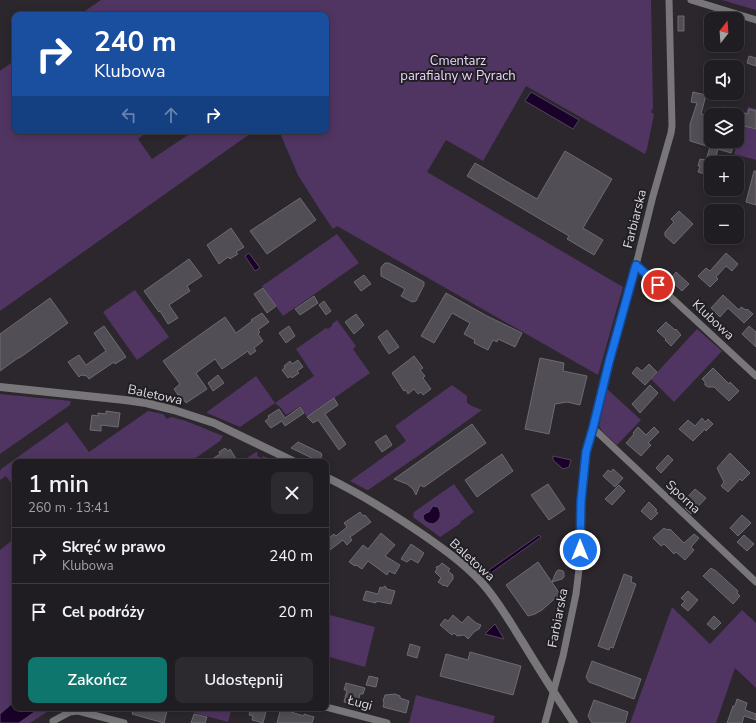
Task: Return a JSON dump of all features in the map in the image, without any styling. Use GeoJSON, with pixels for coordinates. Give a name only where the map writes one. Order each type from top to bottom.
{"type":"FeatureCollection","features":[{"type":"Feature","properties":{"kind":"street","name":"Farbiarska"},"geometry":{"type":"LineString","coordinates":[[545,723],[563,656],[576,594],[580,561],[581,494],[586,452],[671,133],[669,0]]}},
{"type":"Feature","properties":{"kind":"street"},"geometry":{"type":"LineString","coordinates":[[691,0],[756,20]]}},
{"type":"Feature","properties":{"kind":"street","name":"Klubowa"},"geometry":{"type":"LineString","coordinates":[[636,265],[756,376]]}},
{"type":"Feature","properties":{"kind":"street","name":"Baletowa"},"geometry":{"type":"LineString","coordinates":[[0,387],[125,400],[167,408],[214,423],[289,459]]}},
{"type":"Feature","properties":{"kind":"street","name":"Sporna"},"geometry":{"type":"LineString","coordinates":[[593,428],[756,582]]}},
{"type":"Feature","properties":{"kind":"street","name":"Baletowa"},"geometry":{"type":"LineString","coordinates":[[329,479],[392,513],[438,545],[477,577],[504,612],[553,692],[574,723]]}},
{"type":"Feature","properties":{"kind":"street","name":"Ługi"},"geometry":{"type":"LineString","coordinates":[[329,708],[387,723]]}},
{"type":"Feature","properties":{"kind":"street"},"geometry":{"type":"LineString","coordinates":[[53,721],[70,712],[78,711],[124,723]]}},
{"type":"Feature","properties":{"kind":"green space","name":"Cmentarz parafialny w Pyrach"},"geometry":{"type":"Polygon","coordinates":[[[101,0],[651,0],[653,108],[651,112],[654,114],[645,154],[526,86],[483,161],[446,140],[427,172],[623,287],[598,375],[337,226],[333,229],[298,175],[280,134],[329,134],[329,12],[83,12],[101,0]]]}},
{"type":"Feature","properties":{"kind":"green space"},"geometry":{"type":"Polygon","coordinates":[[[722,0],[756,0],[756,10],[722,0]]]}},
{"type":"Feature","properties":{"kind":"green space"},"geometry":{"type":"Polygon","coordinates":[[[12,62],[12,134],[144,134],[138,139],[152,159],[190,134],[250,134],[0,311],[0,71],[12,62]]]}},
{"type":"Feature","properties":{"kind":"green space"},"geometry":{"type":"Polygon","coordinates":[[[748,107],[756,109],[756,160],[734,154],[736,148],[744,148],[744,120],[748,107]]]}},
{"type":"Feature","properties":{"kind":"green space"},"geometry":{"type":"Polygon","coordinates":[[[337,234],[359,263],[283,316],[262,286],[337,234]]]}},
{"type":"Feature","properties":{"kind":"green space"},"geometry":{"type":"Polygon","coordinates":[[[135,290],[169,337],[137,360],[103,312],[135,290]]]}},
{"type":"Feature","properties":{"kind":"green space"},"geometry":{"type":"Polygon","coordinates":[[[337,320],[356,346],[353,349],[370,373],[307,417],[300,406],[286,415],[275,403],[314,376],[296,349],[326,328],[328,329],[337,320]]]}},
{"type":"Feature","properties":{"kind":"green space"},"geometry":{"type":"Polygon","coordinates":[[[697,329],[722,351],[674,402],[651,379],[697,329]]]}},
{"type":"Feature","properties":{"kind":"green space"},"geometry":{"type":"Polygon","coordinates":[[[256,376],[275,403],[240,427],[207,413],[256,376]]]}},
{"type":"Feature","properties":{"kind":"green space"},"geometry":{"type":"Polygon","coordinates":[[[452,385],[467,396],[467,403],[482,410],[368,490],[350,481],[406,441],[395,426],[452,385]]]}},
{"type":"Feature","properties":{"kind":"green space"},"geometry":{"type":"Polygon","coordinates":[[[607,389],[641,420],[617,445],[602,431],[599,426],[607,389]]]}},
{"type":"Feature","properties":{"kind":"green space"},"geometry":{"type":"Polygon","coordinates":[[[0,394],[71,401],[70,405],[0,454],[0,394]]]}},
{"type":"Feature","properties":{"kind":"green space"},"geometry":{"type":"Polygon","coordinates":[[[148,411],[163,414],[167,419],[171,417],[186,421],[223,436],[220,441],[194,459],[15,459],[67,422],[89,452],[148,411]]]}},
{"type":"Feature","properties":{"kind":"green space"},"geometry":{"type":"Polygon","coordinates":[[[256,452],[258,453],[257,456],[262,458],[263,456],[270,459],[246,459],[256,452]]]}},
{"type":"Feature","properties":{"kind":"green space"},"geometry":{"type":"Polygon","coordinates":[[[12,461],[12,484],[6,476],[0,480],[1,469],[12,461]]]}},
{"type":"Feature","properties":{"kind":"green space"},"geometry":{"type":"Polygon","coordinates":[[[454,484],[474,512],[440,537],[413,517],[414,512],[454,484]]]}},
{"type":"Feature","properties":{"kind":"green space"},"geometry":{"type":"Polygon","coordinates":[[[12,540],[12,711],[48,711],[30,723],[0,723],[0,550],[12,540]]]}},
{"type":"Feature","properties":{"kind":"green space"},"geometry":{"type":"Polygon","coordinates":[[[672,607],[710,644],[742,610],[756,623],[756,688],[735,668],[716,723],[630,723],[672,607]]]}},
{"type":"Feature","properties":{"kind":"green space"},"geometry":{"type":"Polygon","coordinates":[[[329,615],[375,627],[365,667],[329,657],[329,615]]]}},
{"type":"Feature","properties":{"kind":"green space"},"geometry":{"type":"Polygon","coordinates":[[[416,695],[495,716],[493,723],[409,723],[416,695]]]}},
{"type":"Feature","properties":{"kind":"green space"},"geometry":{"type":"Polygon","coordinates":[[[192,711],[231,711],[228,722],[192,711]]]}},
{"type":"Feature","properties":{"kind":"shaded area"},"geometry":{"type":"Polygon","coordinates":[[[531,92],[579,120],[573,129],[525,101],[531,92]]]}},
{"type":"Feature","properties":{"kind":"shaded area"},"geometry":{"type":"Polygon","coordinates":[[[249,253],[260,268],[255,271],[245,256],[249,253]]]}},
{"type":"Feature","properties":{"kind":"shaded area"},"geometry":{"type":"Polygon","coordinates":[[[553,456],[571,460],[569,467],[563,469],[553,460],[553,456]]]}},
{"type":"Feature","properties":{"kind":"shaded area"},"geometry":{"type":"Polygon","coordinates":[[[433,506],[438,507],[440,515],[438,521],[433,524],[424,520],[423,516],[429,512],[433,506]]]}},
{"type":"Feature","properties":{"kind":"shaded area"},"geometry":{"type":"Polygon","coordinates":[[[539,535],[541,537],[491,573],[489,570],[539,535]]]}},
{"type":"Feature","properties":{"kind":"shaded area"},"geometry":{"type":"Polygon","coordinates":[[[495,624],[504,639],[485,634],[495,624]]]}},
{"type":"Feature","properties":{"kind":"shaded area"},"geometry":{"type":"Polygon","coordinates":[[[12,704],[12,711],[36,711],[19,723],[0,723],[0,714],[12,704]]]}},
{"type":"Feature","properties":{"kind":"building"},"geometry":{"type":"Polygon","coordinates":[[[678,16],[684,16],[684,31],[678,31],[678,16]]]}},
{"type":"Feature","properties":{"kind":"building"},"geometry":{"type":"Polygon","coordinates":[[[749,56],[756,58],[756,66],[747,63],[749,56]]]}},
{"type":"Feature","properties":{"kind":"building"},"geometry":{"type":"Polygon","coordinates":[[[693,92],[704,95],[705,100],[701,114],[704,115],[704,145],[690,141],[690,124],[697,103],[691,102],[693,92]]]}},
{"type":"Feature","properties":{"kind":"building"},"geometry":{"type":"Polygon","coordinates":[[[749,109],[756,111],[756,129],[744,126],[744,113],[748,114],[749,109]]]}},
{"type":"Feature","properties":{"kind":"building"},"geometry":{"type":"Polygon","coordinates":[[[710,148],[733,148],[731,153],[718,149],[716,156],[707,156],[710,148]]]}},
{"type":"Feature","properties":{"kind":"building"},"geometry":{"type":"Polygon","coordinates":[[[565,151],[612,179],[583,228],[603,240],[594,255],[567,239],[569,236],[467,176],[475,163],[537,199],[565,151]]]}},
{"type":"Feature","properties":{"kind":"building"},"geometry":{"type":"Polygon","coordinates":[[[700,159],[704,160],[704,174],[698,172],[700,159]]]}},
{"type":"Feature","properties":{"kind":"building"},"geometry":{"type":"Polygon","coordinates":[[[754,171],[756,171],[756,205],[746,202],[754,171]]]}},
{"type":"Feature","properties":{"kind":"building"},"geometry":{"type":"Polygon","coordinates":[[[300,198],[316,220],[267,254],[250,231],[300,198]]]}},
{"type":"Feature","properties":{"kind":"building"},"geometry":{"type":"Polygon","coordinates":[[[679,211],[693,224],[674,244],[665,236],[665,232],[674,222],[671,219],[679,211]]]}},
{"type":"Feature","properties":{"kind":"building"},"geometry":{"type":"Polygon","coordinates":[[[231,228],[244,247],[236,252],[238,254],[230,259],[228,257],[219,264],[207,245],[231,228]]]}},
{"type":"Feature","properties":{"kind":"building"},"geometry":{"type":"Polygon","coordinates":[[[726,253],[738,264],[732,271],[726,266],[716,277],[718,279],[710,287],[698,276],[706,268],[710,271],[726,253]]]}},
{"type":"Feature","properties":{"kind":"building"},"geometry":{"type":"Polygon","coordinates":[[[189,259],[202,276],[187,286],[190,291],[169,305],[178,318],[168,324],[144,291],[189,259]]]}},
{"type":"Feature","properties":{"kind":"building"},"geometry":{"type":"Polygon","coordinates":[[[385,263],[389,263],[424,282],[416,301],[412,302],[401,296],[405,289],[381,276],[381,268],[385,263]]]}},
{"type":"Feature","properties":{"kind":"building"},"geometry":{"type":"Polygon","coordinates":[[[676,272],[689,284],[682,291],[670,280],[676,272]]]}},
{"type":"Feature","properties":{"kind":"building"},"geometry":{"type":"Polygon","coordinates":[[[364,275],[371,284],[361,291],[354,282],[364,275]]]}},
{"type":"Feature","properties":{"kind":"building"},"geometry":{"type":"Polygon","coordinates":[[[263,288],[276,306],[267,313],[254,294],[263,288]]]}},
{"type":"Feature","properties":{"kind":"building"},"geometry":{"type":"Polygon","coordinates":[[[446,293],[487,316],[522,333],[515,347],[498,339],[497,342],[493,340],[488,350],[474,343],[475,340],[464,334],[470,323],[452,313],[434,343],[421,336],[446,293]]]}},
{"type":"Feature","properties":{"kind":"building"},"geometry":{"type":"Polygon","coordinates":[[[723,295],[739,310],[741,307],[746,310],[747,309],[753,314],[744,323],[728,308],[720,317],[711,308],[723,295]]]}},
{"type":"Feature","properties":{"kind":"building"},"geometry":{"type":"Polygon","coordinates":[[[314,296],[318,303],[300,315],[295,309],[314,296]]]}},
{"type":"Feature","properties":{"kind":"building"},"geometry":{"type":"Polygon","coordinates":[[[50,298],[68,323],[0,371],[0,334],[50,298]]]}},
{"type":"Feature","properties":{"kind":"building"},"geometry":{"type":"Polygon","coordinates":[[[324,301],[331,311],[326,315],[319,305],[324,301]]]}},
{"type":"Feature","properties":{"kind":"building"},"geometry":{"type":"Polygon","coordinates":[[[262,313],[269,322],[258,330],[260,332],[258,334],[263,341],[254,348],[256,351],[250,355],[248,351],[222,369],[215,359],[196,373],[207,389],[186,403],[174,389],[180,384],[163,361],[225,317],[236,333],[262,313]]]}},
{"type":"Feature","properties":{"kind":"building"},"geometry":{"type":"Polygon","coordinates":[[[356,314],[364,325],[354,334],[345,322],[356,314]]]}},
{"type":"Feature","properties":{"kind":"building"},"geometry":{"type":"Polygon","coordinates":[[[666,322],[675,330],[676,329],[681,335],[671,346],[657,331],[666,322]]]}},
{"type":"Feature","properties":{"kind":"building"},"geometry":{"type":"Polygon","coordinates":[[[104,326],[126,357],[115,364],[114,362],[89,379],[87,376],[81,375],[79,377],[68,362],[79,355],[86,365],[106,351],[94,333],[104,326]]]}},
{"type":"Feature","properties":{"kind":"building"},"geometry":{"type":"Polygon","coordinates":[[[289,326],[295,336],[286,343],[279,333],[289,326]]]}},
{"type":"Feature","properties":{"kind":"building"},"geometry":{"type":"Polygon","coordinates":[[[749,326],[756,332],[756,347],[742,334],[749,326]]]}},
{"type":"Feature","properties":{"kind":"building"},"geometry":{"type":"Polygon","coordinates":[[[387,330],[399,347],[389,354],[378,337],[387,330]]]}},
{"type":"Feature","properties":{"kind":"building"},"geometry":{"type":"Polygon","coordinates":[[[414,356],[423,368],[420,370],[425,376],[423,378],[431,389],[423,395],[421,392],[418,394],[414,389],[408,394],[406,390],[404,391],[392,373],[414,356]]]}},
{"type":"Feature","properties":{"kind":"building"},"geometry":{"type":"Polygon","coordinates":[[[540,358],[564,363],[563,371],[587,376],[580,405],[567,402],[555,404],[549,434],[525,429],[540,358]]]}},
{"type":"Feature","properties":{"kind":"building"},"geometry":{"type":"Polygon","coordinates":[[[298,360],[303,367],[297,371],[299,373],[292,378],[291,376],[288,378],[282,370],[285,368],[284,366],[290,361],[292,364],[298,360]]]}},
{"type":"Feature","properties":{"kind":"building"},"geometry":{"type":"Polygon","coordinates":[[[649,364],[657,372],[645,385],[632,373],[637,367],[642,371],[649,364]]]}},
{"type":"Feature","properties":{"kind":"building"},"geometry":{"type":"Polygon","coordinates":[[[713,368],[729,384],[730,382],[739,391],[729,401],[714,387],[708,387],[705,385],[705,382],[702,379],[713,368]]]}},
{"type":"Feature","properties":{"kind":"building"},"geometry":{"type":"Polygon","coordinates":[[[218,375],[224,383],[213,391],[208,383],[218,375]]]}},
{"type":"Feature","properties":{"kind":"building"},"geometry":{"type":"Polygon","coordinates":[[[650,385],[658,393],[640,413],[632,404],[650,385]]]}},
{"type":"Feature","properties":{"kind":"building"},"geometry":{"type":"Polygon","coordinates":[[[334,398],[338,405],[325,414],[346,444],[339,450],[318,420],[313,423],[307,417],[334,398]]]}},
{"type":"Feature","properties":{"kind":"building"},"geometry":{"type":"Polygon","coordinates":[[[300,407],[304,413],[285,426],[282,421],[271,428],[265,421],[269,418],[268,416],[279,409],[285,418],[300,407]]]}},
{"type":"Feature","properties":{"kind":"building"},"geometry":{"type":"Polygon","coordinates":[[[106,411],[120,413],[118,427],[101,425],[101,431],[90,430],[92,415],[98,416],[98,413],[106,414],[106,411]]]}},
{"type":"Feature","properties":{"kind":"building"},"geometry":{"type":"Polygon","coordinates":[[[702,418],[705,422],[708,419],[713,424],[706,431],[705,429],[693,441],[679,429],[688,420],[695,426],[702,418]]]}},
{"type":"Feature","properties":{"kind":"building"},"geometry":{"type":"Polygon","coordinates":[[[472,424],[486,443],[424,487],[420,485],[416,495],[413,489],[407,484],[394,479],[472,424]]]}},
{"type":"Feature","properties":{"kind":"building"},"geometry":{"type":"Polygon","coordinates":[[[638,427],[646,435],[654,427],[659,432],[648,443],[651,445],[641,456],[626,443],[638,427]]]}},
{"type":"Feature","properties":{"kind":"building"},"geometry":{"type":"Polygon","coordinates":[[[386,435],[392,445],[382,452],[375,442],[386,435]]]}},
{"type":"Feature","properties":{"kind":"building"},"geometry":{"type":"Polygon","coordinates":[[[298,442],[321,453],[322,456],[320,459],[314,459],[291,448],[298,442]]]}},
{"type":"Feature","properties":{"kind":"building"},"geometry":{"type":"Polygon","coordinates":[[[225,448],[228,451],[230,449],[236,459],[212,459],[220,454],[219,452],[225,448]]]}},
{"type":"Feature","properties":{"kind":"building"},"geometry":{"type":"Polygon","coordinates":[[[730,453],[750,473],[742,481],[740,479],[728,492],[721,486],[724,482],[717,468],[730,453]]]}},
{"type":"Feature","properties":{"kind":"building"},"geometry":{"type":"Polygon","coordinates":[[[502,454],[513,471],[477,497],[465,480],[502,454]]]}},
{"type":"Feature","properties":{"kind":"building"},"geometry":{"type":"Polygon","coordinates":[[[668,455],[673,460],[661,473],[656,468],[668,455]]]}},
{"type":"Feature","properties":{"kind":"building"},"geometry":{"type":"Polygon","coordinates":[[[613,469],[623,478],[615,487],[603,476],[608,470],[611,472],[613,469]]]}},
{"type":"Feature","properties":{"kind":"building"},"geometry":{"type":"Polygon","coordinates":[[[548,484],[565,509],[549,520],[531,495],[548,484]]]}},
{"type":"Feature","properties":{"kind":"building"},"geometry":{"type":"Polygon","coordinates":[[[619,485],[625,491],[612,505],[605,499],[619,485]]]}},
{"type":"Feature","properties":{"kind":"building"},"geometry":{"type":"Polygon","coordinates":[[[695,489],[706,498],[691,514],[685,508],[688,504],[683,502],[695,489]]]}},
{"type":"Feature","properties":{"kind":"building"},"geometry":{"type":"Polygon","coordinates":[[[649,502],[658,513],[651,520],[641,511],[649,502]]]}},
{"type":"Feature","properties":{"kind":"building"},"geometry":{"type":"Polygon","coordinates":[[[360,512],[371,522],[350,537],[352,540],[347,545],[343,540],[329,551],[329,538],[334,534],[336,536],[347,527],[344,523],[360,512]]]}},
{"type":"Feature","properties":{"kind":"building"},"geometry":{"type":"Polygon","coordinates":[[[742,515],[751,523],[738,536],[730,528],[742,515]]]}},
{"type":"Feature","properties":{"kind":"building"},"geometry":{"type":"Polygon","coordinates":[[[664,528],[667,530],[670,529],[684,543],[694,534],[699,538],[691,547],[694,550],[685,560],[676,552],[674,554],[664,544],[661,546],[653,538],[664,528]]]}},
{"type":"Feature","properties":{"kind":"building"},"geometry":{"type":"Polygon","coordinates":[[[381,533],[395,545],[385,556],[400,565],[395,574],[389,571],[387,575],[368,561],[362,569],[349,562],[363,545],[368,549],[381,533]]]}},
{"type":"Feature","properties":{"kind":"building"},"geometry":{"type":"Polygon","coordinates":[[[744,535],[754,544],[747,551],[737,542],[744,535]]]}},
{"type":"Feature","properties":{"kind":"building"},"geometry":{"type":"Polygon","coordinates":[[[411,544],[424,553],[418,563],[411,559],[407,562],[401,559],[411,544]]]}},
{"type":"Feature","properties":{"kind":"building"},"geometry":{"type":"Polygon","coordinates":[[[538,562],[560,594],[542,610],[528,616],[506,585],[538,562]]]}},
{"type":"Feature","properties":{"kind":"building"},"geometry":{"type":"Polygon","coordinates":[[[442,563],[450,569],[448,571],[453,575],[453,579],[447,587],[438,582],[441,578],[435,572],[437,569],[436,567],[442,563]]]}},
{"type":"Feature","properties":{"kind":"building"},"geometry":{"type":"Polygon","coordinates":[[[711,568],[738,591],[737,593],[740,596],[733,604],[703,576],[711,568]]]}},
{"type":"Feature","properties":{"kind":"building"},"geometry":{"type":"Polygon","coordinates":[[[560,570],[563,571],[564,577],[552,582],[556,572],[560,570]]]}},
{"type":"Feature","properties":{"kind":"building"},"geometry":{"type":"Polygon","coordinates":[[[624,574],[632,577],[631,582],[636,584],[613,648],[610,647],[609,650],[598,646],[624,574]]]}},
{"type":"Feature","properties":{"kind":"building"},"geometry":{"type":"Polygon","coordinates":[[[385,586],[387,589],[395,591],[391,604],[363,600],[366,591],[378,594],[380,587],[382,588],[385,586]]]}},
{"type":"Feature","properties":{"kind":"building"},"geometry":{"type":"Polygon","coordinates":[[[688,591],[698,600],[688,611],[681,605],[685,601],[681,598],[688,591]]]}},
{"type":"Feature","properties":{"kind":"building"},"geometry":{"type":"Polygon","coordinates":[[[453,615],[462,623],[468,616],[476,623],[481,625],[479,629],[468,639],[464,635],[457,636],[454,633],[452,635],[440,625],[445,619],[448,621],[453,615]]]}},
{"type":"Feature","properties":{"kind":"building"},"geometry":{"type":"Polygon","coordinates":[[[714,616],[721,623],[714,630],[707,624],[714,616]]]}},
{"type":"Feature","properties":{"kind":"building"},"geometry":{"type":"Polygon","coordinates":[[[410,644],[420,647],[417,658],[407,655],[410,644]]]}},
{"type":"Feature","properties":{"kind":"building"},"geometry":{"type":"Polygon","coordinates":[[[470,652],[521,666],[513,695],[440,676],[446,654],[468,660],[470,652]]]}},
{"type":"Feature","properties":{"kind":"building"},"geometry":{"type":"Polygon","coordinates":[[[592,661],[641,679],[634,699],[589,682],[586,677],[592,661]]]}},
{"type":"Feature","properties":{"kind":"building"},"geometry":{"type":"Polygon","coordinates":[[[369,676],[378,678],[376,687],[366,685],[369,676]]]}},
{"type":"Feature","properties":{"kind":"building"},"geometry":{"type":"Polygon","coordinates":[[[346,683],[365,688],[363,694],[360,694],[357,705],[344,702],[347,690],[344,690],[346,683]]]}},
{"type":"Feature","properties":{"kind":"building"},"geometry":{"type":"Polygon","coordinates":[[[395,694],[400,696],[400,698],[409,701],[406,713],[383,707],[385,695],[395,694]]]}},
{"type":"Feature","properties":{"kind":"building"},"geometry":{"type":"Polygon","coordinates":[[[737,699],[747,703],[745,710],[756,714],[756,720],[744,716],[742,723],[727,723],[737,699]]]}},
{"type":"Feature","properties":{"kind":"building"},"geometry":{"type":"Polygon","coordinates":[[[594,700],[628,712],[625,723],[592,723],[588,716],[594,700]]]}},
{"type":"Feature","properties":{"kind":"building"},"geometry":{"type":"Polygon","coordinates":[[[133,711],[167,711],[164,723],[132,714],[133,711]]]}},
{"type":"Feature","properties":{"kind":"building"},"geometry":{"type":"Polygon","coordinates":[[[250,711],[266,711],[263,723],[252,720],[253,716],[249,715],[250,711]]]}},
{"type":"Feature","properties":{"kind":"building"},"geometry":{"type":"Polygon","coordinates":[[[280,711],[291,711],[304,716],[304,714],[314,717],[312,723],[277,723],[280,711]]]}},
{"type":"Feature","properties":{"kind":"building"},"geometry":{"type":"Polygon","coordinates":[[[194,714],[207,717],[205,723],[191,723],[194,714]]]}},
{"type":"Feature","properties":{"kind":"route"},"geometry":{"type":"LineString","coordinates":[[580,550],[581,501],[586,452],[636,265],[658,285]]}}]}
